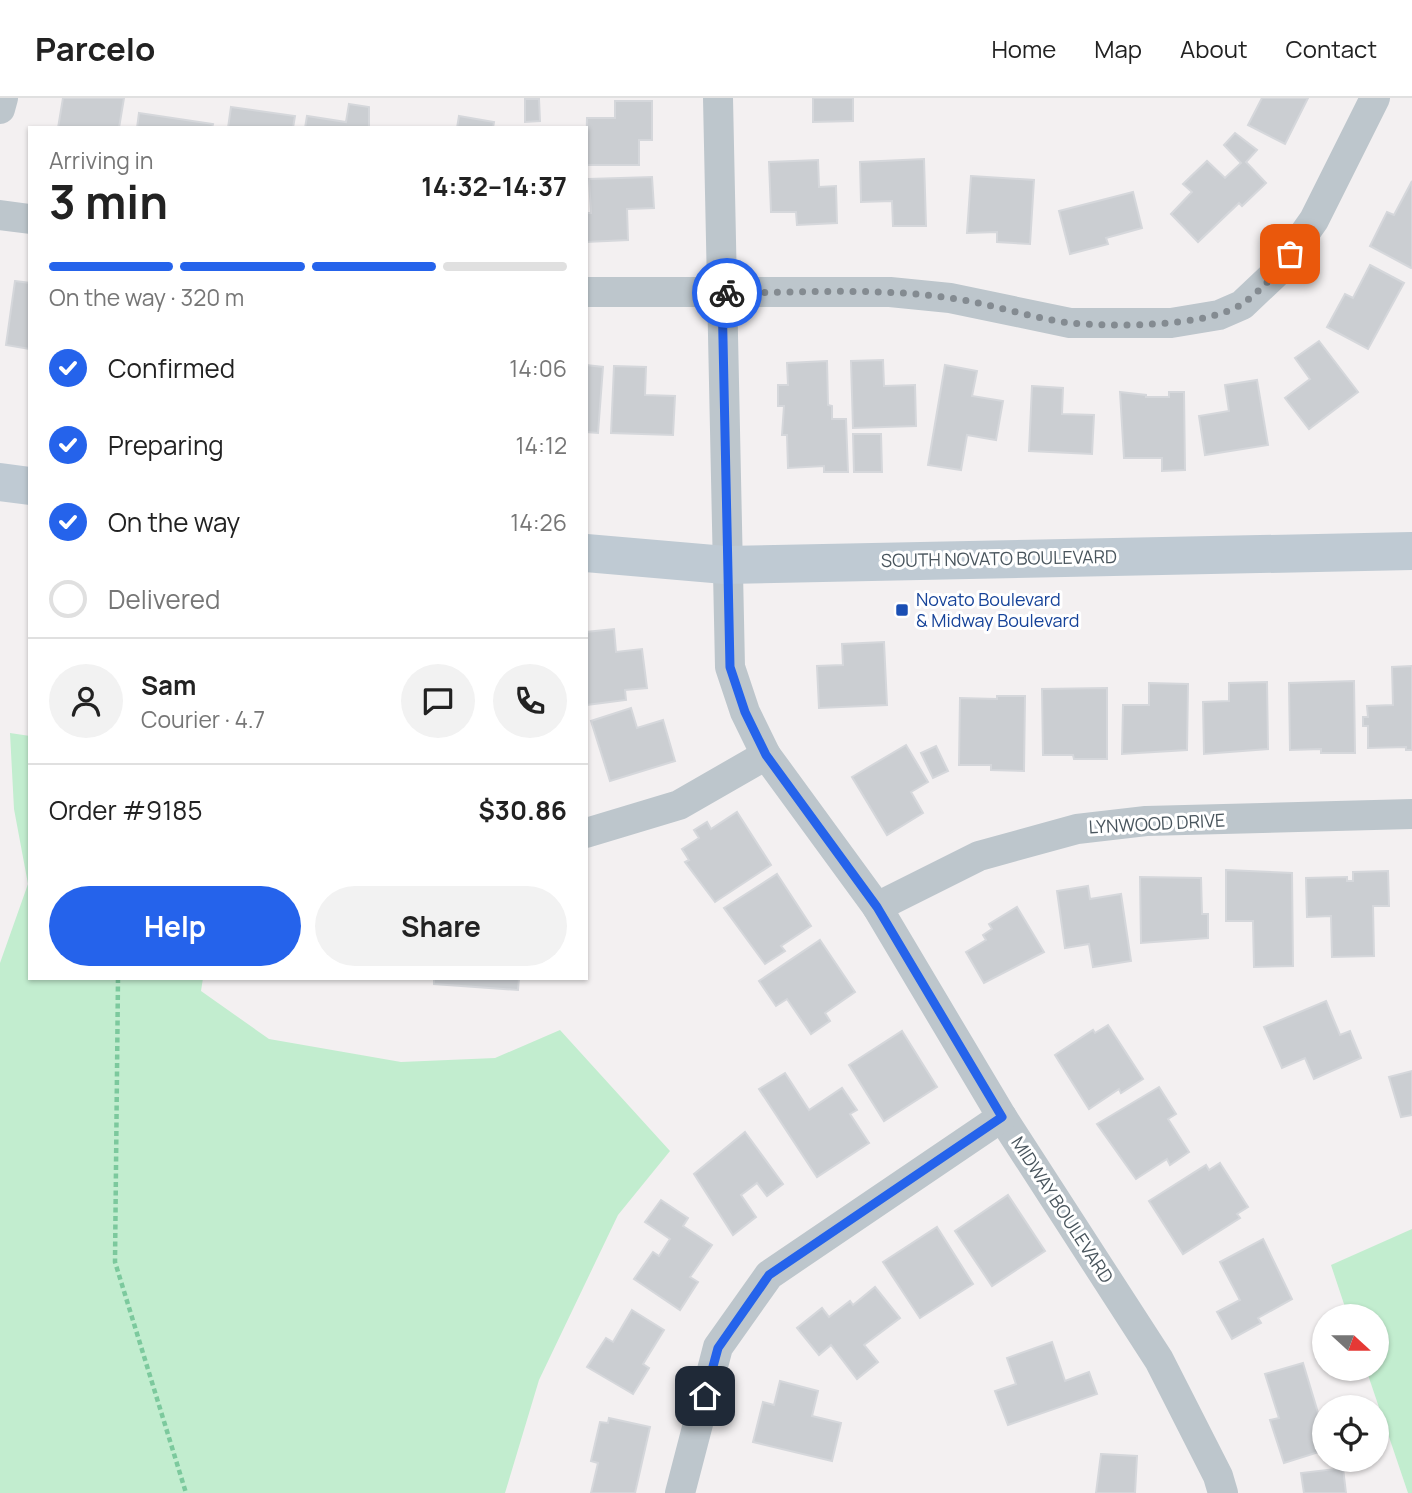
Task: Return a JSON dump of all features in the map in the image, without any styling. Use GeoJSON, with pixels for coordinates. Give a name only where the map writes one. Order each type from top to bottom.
{"type":"FeatureCollection","features":[{"type":"Feature","properties":{"kind":"main road"},"geometry":{"type":"LineString","coordinates":[[0,482],[28,486]]}},
{"type":"Feature","properties":{"kind":"main road","name":"SOUTH NOVATO BOULEVARD"},"geometry":{"type":"LineString","coordinates":[[588,553],[725,565],[1412,551]]}},
{"type":"Feature","properties":{"kind":"street"},"geometry":{"type":"LineString","coordinates":[[0,109],[3,98]]}},
{"type":"Feature","properties":{"kind":"street","name":"MIDWAY BOULEVARD"},"geometry":{"type":"LineString","coordinates":[[718,98],[725,565],[730,667],[745,712],[766,755],[877,907],[1002,1117],[1159,1360],[1218,1476],[1223,1493]]}},
{"type":"Feature","properties":{"kind":"street"},"geometry":{"type":"LineString","coordinates":[[588,292],[890,292],[950,298],[1070,323],[1171,323],[1219,315],[1242,304],[1278,271],[1314,220],[1376,98]]}},
{"type":"Feature","properties":{"kind":"street"},"geometry":{"type":"LineString","coordinates":[[0,215],[28,219]]}},
{"type":"Feature","properties":{"kind":"street"},"geometry":{"type":"LineString","coordinates":[[588,832],[679,805],[766,755]]}},
{"type":"Feature","properties":{"kind":"street","name":"LYNWOOD DRIVE"},"geometry":{"type":"LineString","coordinates":[[877,907],[979,856],[1077,829],[1146,821],[1412,814]]}},
{"type":"Feature","properties":{"kind":"street"},"geometry":{"type":"LineString","coordinates":[[680,1493],[718,1348],[769,1275],[1002,1117]]}},
{"type":"Feature","properties":{"kind":"path"},"geometry":{"type":"LineString","coordinates":[[118,980],[115,1262],[186,1493]]}},
{"type":"Feature","properties":{"kind":"green space"},"geometry":{"type":"Polygon","coordinates":[[[10,733],[28,736],[28,884],[14,809],[10,733]]]}},
{"type":"Feature","properties":{"kind":"green space"},"geometry":{"type":"Polygon","coordinates":[[[28,884],[28,980],[203,980],[201,991],[269,1039],[401,1062],[495,1058],[560,1030],[670,1151],[618,1215],[539,1380],[505,1493],[0,1493],[0,963],[28,884]]]}},
{"type":"Feature","properties":{"kind":"green space"},"geometry":{"type":"Polygon","coordinates":[[[1412,1229],[1412,1493],[1408,1493],[1389,1437],[1389,1395],[1375,1395],[1370,1381],[1390,1381],[1390,1304],[1344,1304],[1331,1265],[1412,1229]]]}},
{"type":"Feature","properties":{"kind":"building"},"geometry":{"type":"Polygon","coordinates":[[[63,98],[124,98],[119,126],[58,126],[63,98]]]}},
{"type":"Feature","properties":{"kind":"building"},"geometry":{"type":"Polygon","coordinates":[[[813,98],[853,98],[853,121],[813,122],[813,98]]]}},
{"type":"Feature","properties":{"kind":"building"},"geometry":{"type":"Polygon","coordinates":[[[1262,98],[1308,98],[1285,144],[1248,125],[1262,98]]]}},
{"type":"Feature","properties":{"kind":"building"},"geometry":{"type":"Polygon","coordinates":[[[525,99],[539,99],[540,121],[525,122],[525,99]]]}},
{"type":"Feature","properties":{"kind":"building"},"geometry":{"type":"Polygon","coordinates":[[[615,101],[652,101],[652,140],[639,140],[639,165],[588,165],[587,118],[615,118],[615,101]]]}},
{"type":"Feature","properties":{"kind":"building"},"geometry":{"type":"Polygon","coordinates":[[[349,104],[369,107],[369,126],[305,126],[307,116],[346,122],[349,104]]]}},
{"type":"Feature","properties":{"kind":"building"},"geometry":{"type":"Polygon","coordinates":[[[231,107],[295,116],[293,126],[228,126],[231,107]]]}},
{"type":"Feature","properties":{"kind":"building"},"geometry":{"type":"Polygon","coordinates":[[[139,113],[213,124],[212,126],[137,126],[139,113]]]}},
{"type":"Feature","properties":{"kind":"building"},"geometry":{"type":"Polygon","coordinates":[[[459,116],[494,122],[493,126],[457,126],[459,116]]]}},
{"type":"Feature","properties":{"kind":"building"},"geometry":{"type":"Polygon","coordinates":[[[1235,133],[1257,150],[1246,162],[1266,183],[1242,206],[1239,203],[1198,242],[1171,214],[1192,192],[1183,184],[1207,161],[1225,178],[1241,163],[1224,145],[1235,133]]]}},
{"type":"Feature","properties":{"kind":"building"},"geometry":{"type":"Polygon","coordinates":[[[924,159],[926,226],[893,226],[892,201],[861,202],[860,162],[924,159]]]}},
{"type":"Feature","properties":{"kind":"building"},"geometry":{"type":"Polygon","coordinates":[[[818,160],[819,187],[836,186],[837,223],[797,225],[796,212],[771,212],[769,162],[818,160]]]}},
{"type":"Feature","properties":{"kind":"building"},"geometry":{"type":"Polygon","coordinates":[[[971,176],[1034,180],[1030,244],[997,242],[997,232],[967,233],[971,176]]]}},
{"type":"Feature","properties":{"kind":"building"},"geometry":{"type":"Polygon","coordinates":[[[652,177],[654,208],[627,209],[628,240],[588,242],[588,213],[591,213],[589,179],[652,177]]]}},
{"type":"Feature","properties":{"kind":"building"},"geometry":{"type":"Polygon","coordinates":[[[1412,181],[1411,268],[1370,246],[1387,212],[1394,215],[1412,181]]]}},
{"type":"Feature","properties":{"kind":"building"},"geometry":{"type":"Polygon","coordinates":[[[1133,192],[1142,228],[1106,238],[1108,244],[1070,254],[1059,211],[1133,192]]]}},
{"type":"Feature","properties":{"kind":"building"},"geometry":{"type":"Polygon","coordinates":[[[1370,265],[1404,283],[1368,349],[1327,327],[1345,294],[1353,298],[1370,265]]]}},
{"type":"Feature","properties":{"kind":"building"},"geometry":{"type":"Polygon","coordinates":[[[15,281],[28,283],[28,349],[6,345],[15,281]]]}},
{"type":"Feature","properties":{"kind":"building"},"geometry":{"type":"Polygon","coordinates":[[[1319,341],[1358,392],[1309,429],[1285,398],[1310,379],[1295,358],[1319,341]]]}},
{"type":"Feature","properties":{"kind":"building"},"geometry":{"type":"Polygon","coordinates":[[[883,360],[884,386],[915,385],[916,426],[853,428],[851,361],[883,360]]]}},
{"type":"Feature","properties":{"kind":"building"},"geometry":{"type":"Polygon","coordinates":[[[827,361],[828,405],[832,406],[832,419],[846,419],[848,472],[824,472],[824,466],[788,468],[787,435],[782,435],[784,406],[778,406],[778,385],[788,385],[787,363],[827,361]]]}},
{"type":"Feature","properties":{"kind":"building"},"geometry":{"type":"Polygon","coordinates":[[[588,365],[603,367],[598,433],[588,432],[588,365]]]}},
{"type":"Feature","properties":{"kind":"building"},"geometry":{"type":"Polygon","coordinates":[[[945,365],[977,371],[972,396],[1003,401],[996,440],[967,435],[961,470],[928,465],[945,365]]]}},
{"type":"Feature","properties":{"kind":"building"},"geometry":{"type":"Polygon","coordinates":[[[614,366],[646,367],[645,395],[675,396],[673,435],[611,433],[614,366]]]}},
{"type":"Feature","properties":{"kind":"building"},"geometry":{"type":"Polygon","coordinates":[[[1257,380],[1268,445],[1205,455],[1199,416],[1229,411],[1225,385],[1257,380]]]}},
{"type":"Feature","properties":{"kind":"building"},"geometry":{"type":"Polygon","coordinates":[[[1032,386],[1063,388],[1062,414],[1094,415],[1092,454],[1029,451],[1032,386]]]}},
{"type":"Feature","properties":{"kind":"building"},"geometry":{"type":"Polygon","coordinates":[[[1120,392],[1146,397],[1169,397],[1169,392],[1184,392],[1185,470],[1162,471],[1162,458],[1124,458],[1120,392]]]}},
{"type":"Feature","properties":{"kind":"building"},"geometry":{"type":"Polygon","coordinates":[[[853,434],[881,434],[882,472],[854,472],[853,434]]]}},
{"type":"Feature","properties":{"kind":"building"},"geometry":{"type":"Polygon","coordinates":[[[614,629],[616,652],[642,649],[647,688],[625,690],[626,700],[588,705],[588,632],[614,629]]]}},
{"type":"Feature","properties":{"kind":"building"},"geometry":{"type":"Polygon","coordinates":[[[884,642],[887,705],[819,708],[817,666],[843,665],[842,644],[884,642]]]}},
{"type":"Feature","properties":{"kind":"building"},"geometry":{"type":"Polygon","coordinates":[[[1412,666],[1412,750],[1406,750],[1406,747],[1368,748],[1368,726],[1363,726],[1363,717],[1368,717],[1367,706],[1393,705],[1392,667],[1412,666]]]}},
{"type":"Feature","properties":{"kind":"building"},"geometry":{"type":"Polygon","coordinates":[[[1354,681],[1355,753],[1321,753],[1321,749],[1290,750],[1289,683],[1354,681]]]}},
{"type":"Feature","properties":{"kind":"building"},"geometry":{"type":"Polygon","coordinates":[[[1267,682],[1268,749],[1204,754],[1203,702],[1229,701],[1229,683],[1267,682]]]}},
{"type":"Feature","properties":{"kind":"building"},"geometry":{"type":"Polygon","coordinates":[[[1149,683],[1188,684],[1187,750],[1122,754],[1123,705],[1149,705],[1149,683]]]}},
{"type":"Feature","properties":{"kind":"building"},"geometry":{"type":"Polygon","coordinates":[[[1107,688],[1107,759],[1043,755],[1042,689],[1107,688]]]}},
{"type":"Feature","properties":{"kind":"building"},"geometry":{"type":"Polygon","coordinates":[[[997,696],[1025,696],[1024,771],[991,770],[991,765],[959,765],[960,698],[997,699],[997,696]]]}},
{"type":"Feature","properties":{"kind":"building"},"geometry":{"type":"Polygon","coordinates":[[[631,708],[637,728],[663,720],[675,761],[610,781],[591,721],[631,708]]]}},
{"type":"Feature","properties":{"kind":"building"},"geometry":{"type":"Polygon","coordinates":[[[906,745],[928,782],[911,792],[923,813],[887,835],[852,777],[906,745]]]}},
{"type":"Feature","properties":{"kind":"building"},"geometry":{"type":"Polygon","coordinates":[[[936,746],[948,771],[933,778],[921,753],[936,746]]]}},
{"type":"Feature","properties":{"kind":"building"},"geometry":{"type":"Polygon","coordinates":[[[737,812],[771,865],[715,902],[685,862],[689,860],[682,849],[699,838],[694,830],[707,822],[711,829],[737,812]]]}},
{"type":"Feature","properties":{"kind":"building"},"geometry":{"type":"Polygon","coordinates":[[[1226,870],[1292,873],[1293,966],[1254,967],[1253,921],[1226,921],[1226,870]]]}},
{"type":"Feature","properties":{"kind":"building"},"geometry":{"type":"Polygon","coordinates":[[[1388,871],[1389,906],[1373,906],[1374,956],[1332,957],[1331,916],[1307,917],[1306,878],[1347,877],[1347,881],[1353,881],[1353,872],[1388,871]]]}},
{"type":"Feature","properties":{"kind":"building"},"geometry":{"type":"Polygon","coordinates":[[[777,874],[811,926],[781,946],[785,951],[765,964],[724,908],[777,874]]]}},
{"type":"Feature","properties":{"kind":"building"},"geometry":{"type":"Polygon","coordinates":[[[1140,877],[1201,878],[1202,914],[1208,914],[1208,938],[1141,943],[1140,877]]]}},
{"type":"Feature","properties":{"kind":"building"},"geometry":{"type":"Polygon","coordinates":[[[1088,886],[1090,899],[1121,894],[1131,961],[1093,967],[1089,944],[1065,948],[1057,891],[1088,886]]]}},
{"type":"Feature","properties":{"kind":"building"},"geometry":{"type":"Polygon","coordinates":[[[1017,907],[1044,952],[984,983],[966,952],[986,940],[983,935],[992,929],[989,924],[1017,907]]]}},
{"type":"Feature","properties":{"kind":"building"},"geometry":{"type":"Polygon","coordinates":[[[820,940],[855,992],[825,1013],[830,1021],[811,1034],[787,999],[776,1006],[759,981],[820,940]]]}},
{"type":"Feature","properties":{"kind":"building"},"geometry":{"type":"Polygon","coordinates":[[[434,980],[519,980],[518,990],[434,984],[434,980]]]}},
{"type":"Feature","properties":{"kind":"building"},"geometry":{"type":"Polygon","coordinates":[[[1326,1001],[1340,1035],[1350,1031],[1361,1058],[1314,1079],[1305,1058],[1282,1068],[1264,1027],[1326,1001]]]}},
{"type":"Feature","properties":{"kind":"building"},"geometry":{"type":"Polygon","coordinates":[[[1108,1025],[1143,1079],[1121,1093],[1119,1089],[1089,1109],[1055,1055],[1093,1030],[1095,1033],[1108,1025]]]}},
{"type":"Feature","properties":{"kind":"building"},"geometry":{"type":"Polygon","coordinates":[[[902,1031],[937,1087],[884,1121],[849,1065],[902,1031]]]}},
{"type":"Feature","properties":{"kind":"building"},"geometry":{"type":"Polygon","coordinates":[[[1412,1071],[1412,1115],[1401,1117],[1389,1077],[1412,1071]]]}},
{"type":"Feature","properties":{"kind":"building"},"geometry":{"type":"Polygon","coordinates":[[[785,1073],[809,1110],[842,1088],[857,1110],[850,1114],[869,1143],[817,1177],[759,1089],[785,1073]]]}},
{"type":"Feature","properties":{"kind":"building"},"geometry":{"type":"Polygon","coordinates":[[[1159,1087],[1176,1114],[1168,1119],[1189,1152],[1170,1165],[1167,1159],[1136,1179],[1097,1124],[1159,1087]]]}},
{"type":"Feature","properties":{"kind":"building"},"geometry":{"type":"Polygon","coordinates":[[[745,1132],[783,1184],[767,1196],[757,1183],[741,1195],[756,1217],[733,1235],[694,1174],[745,1132]]]}},
{"type":"Feature","properties":{"kind":"building"},"geometry":{"type":"Polygon","coordinates":[[[1220,1163],[1248,1207],[1237,1214],[1240,1218],[1183,1254],[1149,1201],[1206,1165],[1209,1170],[1220,1163]]]}},
{"type":"Feature","properties":{"kind":"building"},"geometry":{"type":"Polygon","coordinates":[[[1008,1195],[1045,1251],[992,1286],[955,1231],[1008,1195]]]}},
{"type":"Feature","properties":{"kind":"building"},"geometry":{"type":"Polygon","coordinates":[[[661,1200],[688,1218],[683,1226],[712,1245],[690,1277],[698,1282],[680,1310],[634,1279],[653,1252],[659,1256],[670,1239],[645,1222],[661,1200]]]}},
{"type":"Feature","properties":{"kind":"building"},"geometry":{"type":"Polygon","coordinates":[[[937,1227],[973,1284],[920,1318],[883,1262],[937,1227]]]}},
{"type":"Feature","properties":{"kind":"building"},"geometry":{"type":"Polygon","coordinates":[[[1263,1239],[1292,1299],[1258,1318],[1261,1323],[1232,1339],[1217,1312],[1240,1300],[1220,1262],[1263,1239]]]}},
{"type":"Feature","properties":{"kind":"building"},"geometry":{"type":"Polygon","coordinates":[[[875,1287],[900,1318],[864,1345],[878,1362],[857,1379],[831,1345],[819,1355],[797,1328],[822,1308],[829,1317],[850,1301],[853,1305],[875,1287]]]}},
{"type":"Feature","properties":{"kind":"building"},"geometry":{"type":"Polygon","coordinates":[[[632,1310],[664,1330],[643,1364],[649,1368],[633,1394],[587,1367],[606,1338],[613,1342],[632,1310]]]}},
{"type":"Feature","properties":{"kind":"building"},"geometry":{"type":"Polygon","coordinates":[[[1052,1342],[1065,1381],[1089,1372],[1097,1394],[1008,1425],[995,1391],[1016,1384],[1007,1358],[1052,1342]]]}},
{"type":"Feature","properties":{"kind":"building"},"geometry":{"type":"Polygon","coordinates":[[[1303,1363],[1313,1395],[1312,1454],[1284,1463],[1270,1420],[1279,1418],[1265,1374],[1303,1363]]]}},
{"type":"Feature","properties":{"kind":"building"},"geometry":{"type":"Polygon","coordinates":[[[780,1381],[818,1391],[812,1416],[841,1423],[832,1461],[753,1442],[763,1402],[774,1405],[780,1381]]]}},
{"type":"Feature","properties":{"kind":"building"},"geometry":{"type":"Polygon","coordinates":[[[609,1418],[650,1427],[635,1493],[591,1493],[598,1463],[591,1461],[600,1422],[608,1423],[609,1418]]]}},
{"type":"Feature","properties":{"kind":"building"},"geometry":{"type":"Polygon","coordinates":[[[1101,1454],[1137,1456],[1135,1493],[1096,1493],[1101,1454]]]}},
{"type":"Feature","properties":{"kind":"building"},"geometry":{"type":"Polygon","coordinates":[[[1343,1472],[1346,1493],[1304,1493],[1301,1473],[1343,1472]]]}},
{"type":"Feature","properties":{"kind":"way so far"},"geometry":{"type":"LineString","coordinates":[[727,293],[890,292],[950,298],[1070,323],[1171,323],[1219,315],[1242,304],[1278,271],[1290,254]]}},
{"type":"Feature","properties":{"kind":"place","name":"Novato Boulevard & Midway Boulevard"},"geometry":{"type":"Point","coordinates":[902,610]}},
{"type":"Feature","properties":{"kind":"route"},"geometry":{"type":"LineString","coordinates":[[705,1396],[718,1348],[769,1275],[1002,1117],[877,907],[766,755],[737,689],[730,667],[725,565],[722,293],[727,293]]}}]}
